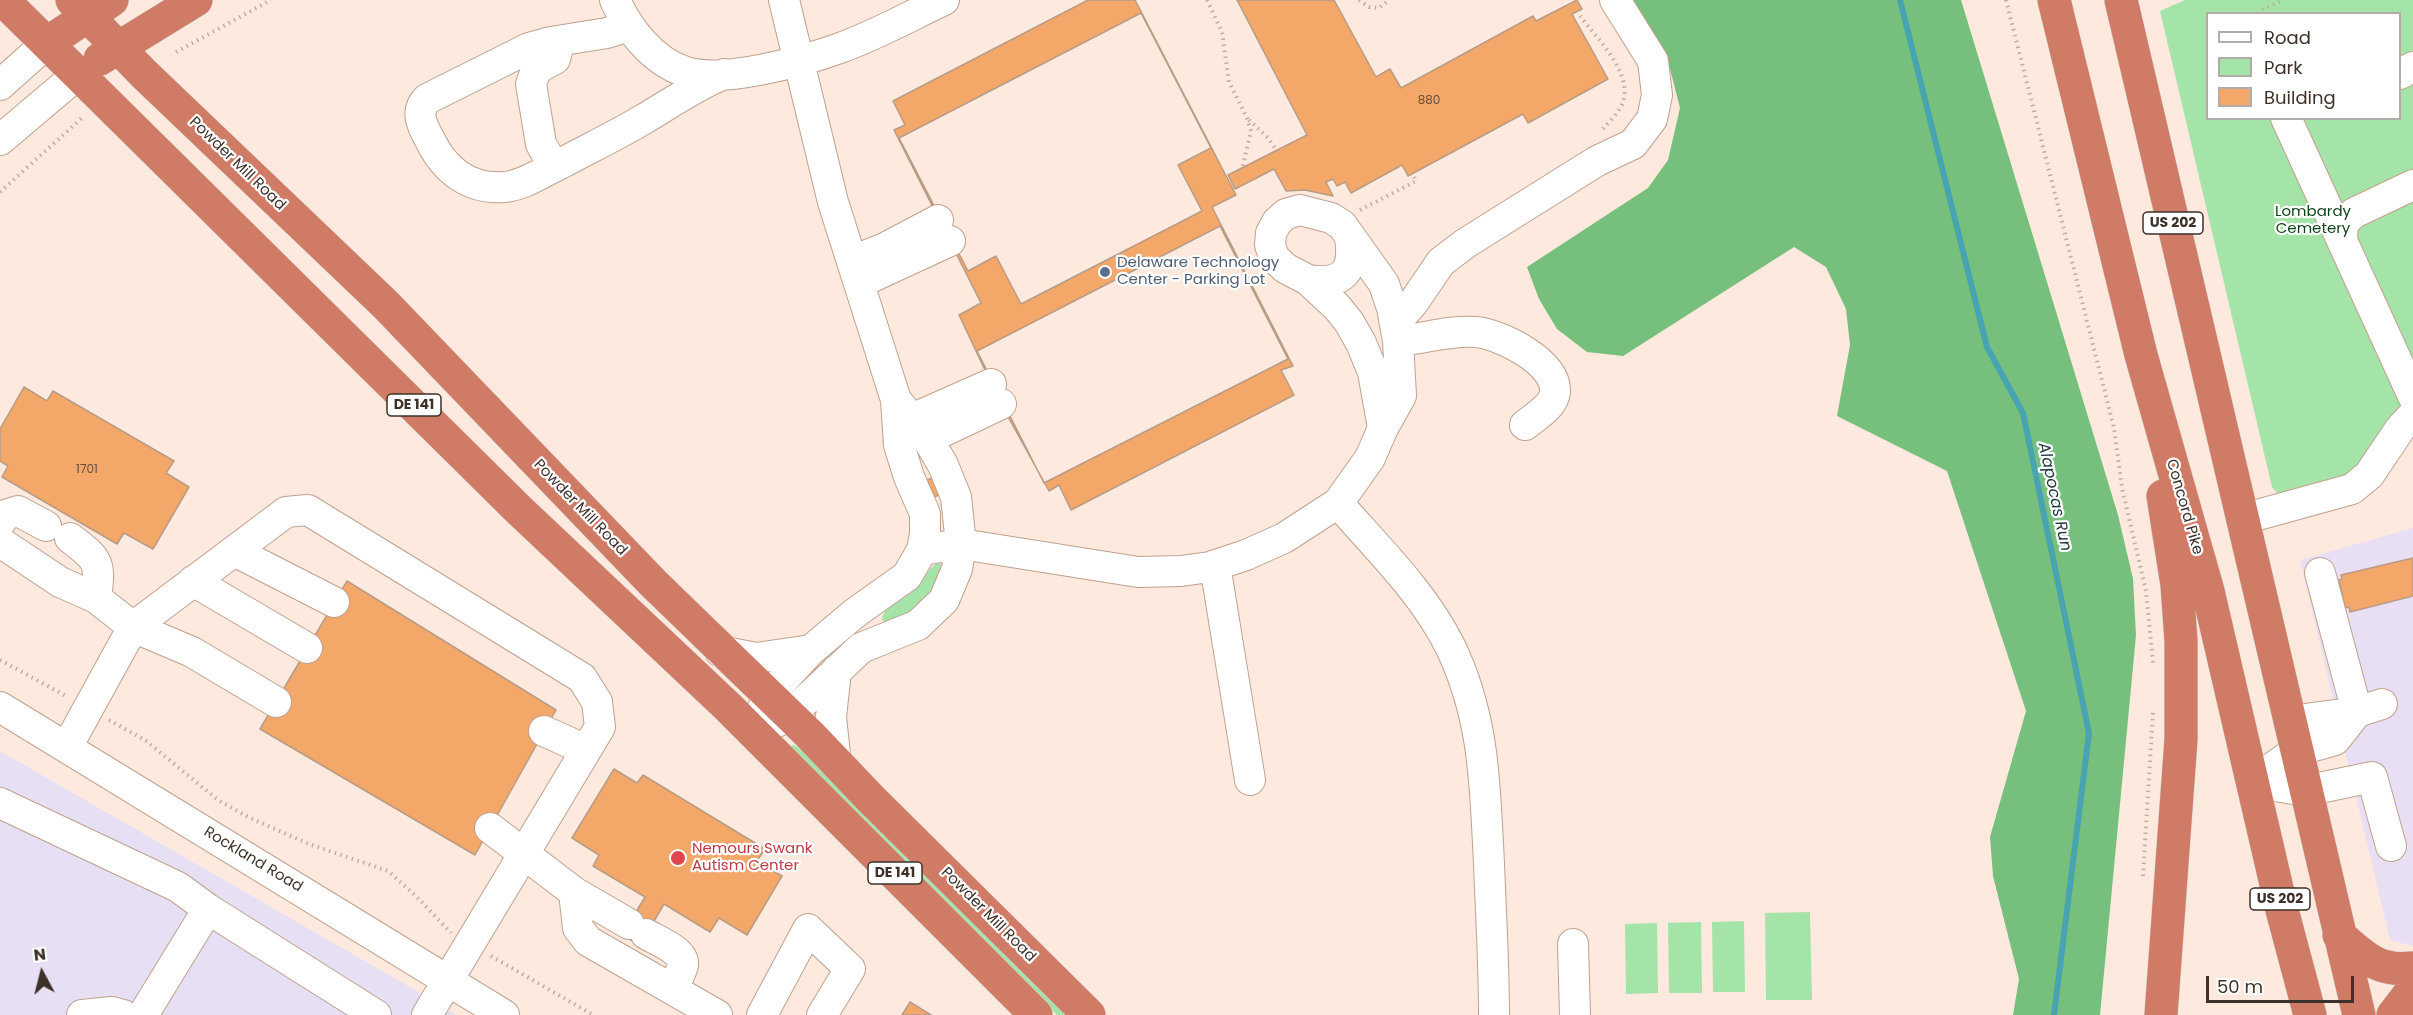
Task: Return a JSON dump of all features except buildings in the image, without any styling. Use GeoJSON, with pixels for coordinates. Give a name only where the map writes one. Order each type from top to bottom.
{"type":"FeatureCollection","features":[{"type":"Feature","properties":{"kind":"highway","name":"DE 141"},"geometry":{"type":"LineString","coordinates":[[3,0],[519,510],[753,733],[1036,1015]]}},
{"type":"Feature","properties":{"kind":"highway"},"geometry":{"type":"LineString","coordinates":[[78,74],[117,47],[195,0]]}},
{"type":"Feature","properties":{"kind":"highway","name":"Concord Pike"},"geometry":{"type":"LineString","coordinates":[[2054,0],[2141,355],[2208,591],[2252,782],[2310,1015]]}},
{"type":"Feature","properties":{"kind":"highway","name":"US 202"},"geometry":{"type":"LineString","coordinates":[[2121,0],[2359,1015]]}},
{"type":"Feature","properties":{"kind":"highway"},"geometry":{"type":"LineString","coordinates":[[47,43],[90,5]]}},
{"type":"Feature","properties":{"kind":"highway","name":"Powder Mill Road"},"geometry":{"type":"LineString","coordinates":[[90,5],[117,47],[386,305],[720,651],[1089,1015]]}},
{"type":"Feature","properties":{"kind":"highway"},"geometry":{"type":"LineString","coordinates":[[2141,355],[2176,585],[2181,641],[2181,739],[2161,1015]]}},
{"type":"Feature","properties":{"kind":"highway"},"geometry":{"type":"LineString","coordinates":[[2339,935],[2363,956],[2375,963],[2393,969],[2413,968]]}},
{"type":"Feature","properties":{"kind":"highway"},"geometry":{"type":"LineString","coordinates":[[2393,1015],[2413,989]]}},
{"type":"Feature","properties":{"kind":"street"},"geometry":{"type":"LineString","coordinates":[[615,0],[629,26],[649,49],[666,63],[685,72],[703,75],[751,71],[841,48],[944,0]]}},
{"type":"Feature","properties":{"kind":"street"},"geometry":{"type":"LineString","coordinates":[[778,706],[836,671],[861,648],[918,625],[944,600],[957,569],[961,544],[956,497],[943,465],[907,421],[855,272],[833,202],[784,0]]}},
{"type":"Feature","properties":{"kind":"street"},"geometry":{"type":"LineString","coordinates":[[1397,332],[1413,303],[1441,262],[1466,243],[1598,161],[1633,144],[1652,119],[1657,95],[1653,61],[1615,0]]}},
{"type":"Feature","properties":{"kind":"street"},"geometry":{"type":"LineString","coordinates":[[629,26],[607,33],[529,48],[427,99],[422,104],[420,117],[438,156],[455,174],[466,180],[492,187],[508,187],[529,180],[554,167],[643,120],[690,90],[724,74]]}},
{"type":"Feature","properties":{"kind":"street"},"geometry":{"type":"LineString","coordinates":[[554,167],[541,144],[531,84],[540,67],[555,59],[560,41]]}},
{"type":"Feature","properties":{"kind":"street"},"geometry":{"type":"LineString","coordinates":[[0,86],[47,43]]}},
{"type":"Feature","properties":{"kind":"street"},"geometry":{"type":"LineString","coordinates":[[0,140],[78,74]]}},
{"type":"Feature","properties":{"kind":"street"},"geometry":{"type":"LineString","coordinates":[[2296,126],[2342,240],[2413,396]]}},
{"type":"Feature","properties":{"kind":"street"},"geometry":{"type":"LineString","coordinates":[[2342,240],[2343,223],[2354,213],[2413,185]]}},
{"type":"Feature","properties":{"kind":"street"},"geometry":{"type":"LineString","coordinates":[[1352,226],[1342,225],[1331,218],[1300,210],[1286,213],[1271,233],[1270,245],[1274,257],[1284,268],[1308,280],[1337,307],[1361,343],[1373,372],[1383,428]]}},
{"type":"Feature","properties":{"kind":"street"},"geometry":{"type":"LineString","coordinates":[[922,550],[961,544],[1138,572],[1180,571],[1215,565],[1246,555],[1284,538],[1338,503],[1370,458],[1401,396],[1397,332],[1384,284],[1352,226]]}},
{"type":"Feature","properties":{"kind":"street"},"geometry":{"type":"LineString","coordinates":[[1308,280],[1335,281],[1344,274],[1350,264],[1352,253],[1352,226]]}},
{"type":"Feature","properties":{"kind":"street"},"geometry":{"type":"LineString","coordinates":[[855,272],[883,249],[944,231]]}},
{"type":"Feature","properties":{"kind":"street"},"geometry":{"type":"LineString","coordinates":[[1397,332],[1421,339],[1447,333],[1478,332],[1505,340],[1527,352],[1552,378],[1555,392],[1550,405],[1525,425]]}},
{"type":"Feature","properties":{"kind":"street"},"geometry":{"type":"LineString","coordinates":[[907,421],[996,394]]}},
{"type":"Feature","properties":{"kind":"street"},"geometry":{"type":"LineString","coordinates":[[2243,519],[2352,489],[2370,475],[2400,429],[2413,415]]}},
{"type":"Feature","properties":{"kind":"street"},"geometry":{"type":"LineString","coordinates":[[753,733],[778,706],[810,650],[855,613],[908,576],[922,550],[925,514],[909,477],[899,445],[907,421]]}},
{"type":"Feature","properties":{"kind":"street"},"geometry":{"type":"LineString","coordinates":[[1338,503],[1420,598],[1449,646],[1476,718],[1484,770],[1494,1015]]}},
{"type":"Feature","properties":{"kind":"street"},"geometry":{"type":"LineString","coordinates":[[67,747],[133,627],[286,512],[308,510],[582,678],[597,702],[600,727],[427,1015]]}},
{"type":"Feature","properties":{"kind":"street"},"geometry":{"type":"LineString","coordinates":[[0,524],[5,515],[18,511],[58,532],[93,555],[100,573],[96,598]]}},
{"type":"Feature","properties":{"kind":"street"},"geometry":{"type":"LineString","coordinates":[[0,542],[60,582],[96,598],[133,627],[192,652],[276,702]]}},
{"type":"Feature","properties":{"kind":"street"},"geometry":{"type":"LineString","coordinates":[[234,551],[334,602]]}},
{"type":"Feature","properties":{"kind":"street"},"geometry":{"type":"LineString","coordinates":[[1215,565],[1250,780]]}},
{"type":"Feature","properties":{"kind":"street"},"geometry":{"type":"LineString","coordinates":[[2252,782],[2293,736],[2335,740],[2369,708],[2320,573]]}},
{"type":"Feature","properties":{"kind":"street"},"geometry":{"type":"LineString","coordinates":[[193,581],[307,648]]}},
{"type":"Feature","properties":{"kind":"street"},"geometry":{"type":"LineString","coordinates":[[720,651],[756,658],[810,650]]}},
{"type":"Feature","properties":{"kind":"street"},"geometry":{"type":"LineString","coordinates":[[836,671],[831,717],[836,764]]}},
{"type":"Feature","properties":{"kind":"street","name":"Rockland Road"},"geometry":{"type":"LineString","coordinates":[[0,707],[504,1015]]}},
{"type":"Feature","properties":{"kind":"street"},"geometry":{"type":"LineString","coordinates":[[544,730],[586,750]]}},
{"type":"Feature","properties":{"kind":"street"},"geometry":{"type":"LineString","coordinates":[[2252,782],[2305,790],[2372,777],[2391,846]]}},
{"type":"Feature","properties":{"kind":"street"},"geometry":{"type":"LineString","coordinates":[[0,803],[178,887],[208,909],[376,1015]]}},
{"type":"Feature","properties":{"kind":"street"},"geometry":{"type":"LineString","coordinates":[[490,828],[574,892],[676,951],[682,958],[683,964],[673,988]]}},
{"type":"Feature","properties":{"kind":"street"},"geometry":{"type":"LineString","coordinates":[[574,892],[578,928],[588,941],[717,1015]]}},
{"type":"Feature","properties":{"kind":"street"},"geometry":{"type":"LineString","coordinates":[[143,1015],[208,909]]}},
{"type":"Feature","properties":{"kind":"street"},"geometry":{"type":"LineString","coordinates":[[762,1015],[808,929],[850,969],[822,1015]]}},
{"type":"Feature","properties":{"kind":"street"},"geometry":{"type":"LineString","coordinates":[[1573,944],[1575,1015]]}},
{"type":"Feature","properties":{"kind":"street"},"geometry":{"type":"LineString","coordinates":[[82,1015],[111,1012],[123,1015]]}},
{"type":"Feature","properties":{"kind":"path"},"geometry":{"type":"LineString","coordinates":[[176,52],[272,0]]}},
{"type":"Feature","properties":{"kind":"path"},"geometry":{"type":"LineString","coordinates":[[1207,0],[1222,32],[1228,82],[1247,118],[1251,131],[1242,169]]}},
{"type":"Feature","properties":{"kind":"path"},"geometry":{"type":"LineString","coordinates":[[1359,0],[1369,7],[1379,8],[1389,0]]}},
{"type":"Feature","properties":{"kind":"path"},"geometry":{"type":"LineString","coordinates":[[2006,0],[2114,428],[2122,488],[2146,591],[2153,668]]}},
{"type":"Feature","properties":{"kind":"path"},"geometry":{"type":"LineString","coordinates":[[2260,12],[2283,0]]}},
{"type":"Feature","properties":{"kind":"path"},"geometry":{"type":"LineString","coordinates":[[1580,16],[1619,69],[1625,91],[1620,109],[1600,132],[1596,145],[1598,161]]}},
{"type":"Feature","properties":{"kind":"path"},"geometry":{"type":"LineString","coordinates":[[0,192],[83,117]]}},
{"type":"Feature","properties":{"kind":"path"},"geometry":{"type":"LineString","coordinates":[[1247,118],[1268,138],[1276,151]]}},
{"type":"Feature","properties":{"kind":"path"},"geometry":{"type":"LineString","coordinates":[[1352,226],[1416,181],[1413,174]]}},
{"type":"Feature","properties":{"kind":"path"},"geometry":{"type":"LineString","coordinates":[[0,660],[145,740],[218,800],[250,818],[309,844],[388,871],[417,897],[446,931],[593,1015]]}},
{"type":"Feature","properties":{"kind":"path"},"geometry":{"type":"LineString","coordinates":[[2142,881],[2154,702]]}},
{"type":"Feature","properties":{"kind":"shaded area"},"geometry":{"type":"Polygon","coordinates":[[[2413,528],[2413,946],[2390,940],[2300,560],[2413,528]]]}},
{"type":"Feature","properties":{"kind":"shaded area"},"geometry":{"type":"Polygon","coordinates":[[[0,751],[403,983],[456,1015],[0,1015],[0,751]]]}},
{"type":"Feature","properties":{"kind":"green space"},"geometry":{"type":"Polygon","coordinates":[[[1632,0],[1961,0],[2118,515],[2133,579],[2136,635],[2100,1015],[2013,1015],[2019,979],[1993,876],[1990,837],[2026,711],[1947,471],[1837,416],[1850,345],[1846,309],[1826,267],[1794,247],[1623,356],[1587,352],[1557,329],[1539,299],[1527,267],[1648,188],[1668,160],[1680,108],[1670,69],[1632,0]]]}},
{"type":"Feature","properties":{"kind":"green space","name":"Lombardy Cemetery"},"geometry":{"type":"Polygon","coordinates":[[[2185,0],[2413,0],[2413,403],[2353,478],[2281,497],[2272,487],[2160,11],[2185,0]]]}},
{"type":"Feature","properties":{"kind":"green space"},"geometry":{"type":"Polygon","coordinates":[[[938,563],[943,565],[945,574],[915,612],[885,623],[882,619],[886,610],[913,591],[930,569],[938,563]]]}},
{"type":"Feature","properties":{"kind":"green space"},"geometry":{"type":"Polygon","coordinates":[[[794,745],[1071,1015],[1057,1015],[877,837],[789,746],[794,745]]]}},
{"type":"Feature","properties":{"kind":"green space"},"geometry":{"type":"Polygon","coordinates":[[[1810,912],[1812,1000],[1766,1000],[1765,913],[1810,912]]]}},
{"type":"Feature","properties":{"kind":"green space"},"geometry":{"type":"Polygon","coordinates":[[[1744,921],[1745,992],[1713,992],[1712,922],[1744,921]]]}},
{"type":"Feature","properties":{"kind":"green space"},"geometry":{"type":"Polygon","coordinates":[[[1701,922],[1702,993],[1669,993],[1668,923],[1701,922]]]}},
{"type":"Feature","properties":{"kind":"green space"},"geometry":{"type":"Polygon","coordinates":[[[1657,923],[1658,993],[1626,994],[1625,924],[1657,923]]]}},
{"type":"Feature","properties":{"kind":"waterway","name":"Alapocas Run"},"geometry":{"type":"LineString","coordinates":[[1900,0],[1987,347],[2023,413],[2089,733],[2054,1015]]}},
{"type":"Feature","properties":{"kind":"place","name":"Delaware Technology Center - Parking Lot"},"geometry":{"type":"Point","coordinates":[1105,272]}},
{"type":"Feature","properties":{"kind":"place","name":"Nemours Swank Autism Center"},"geometry":{"type":"Point","coordinates":[678,858]}}]}
